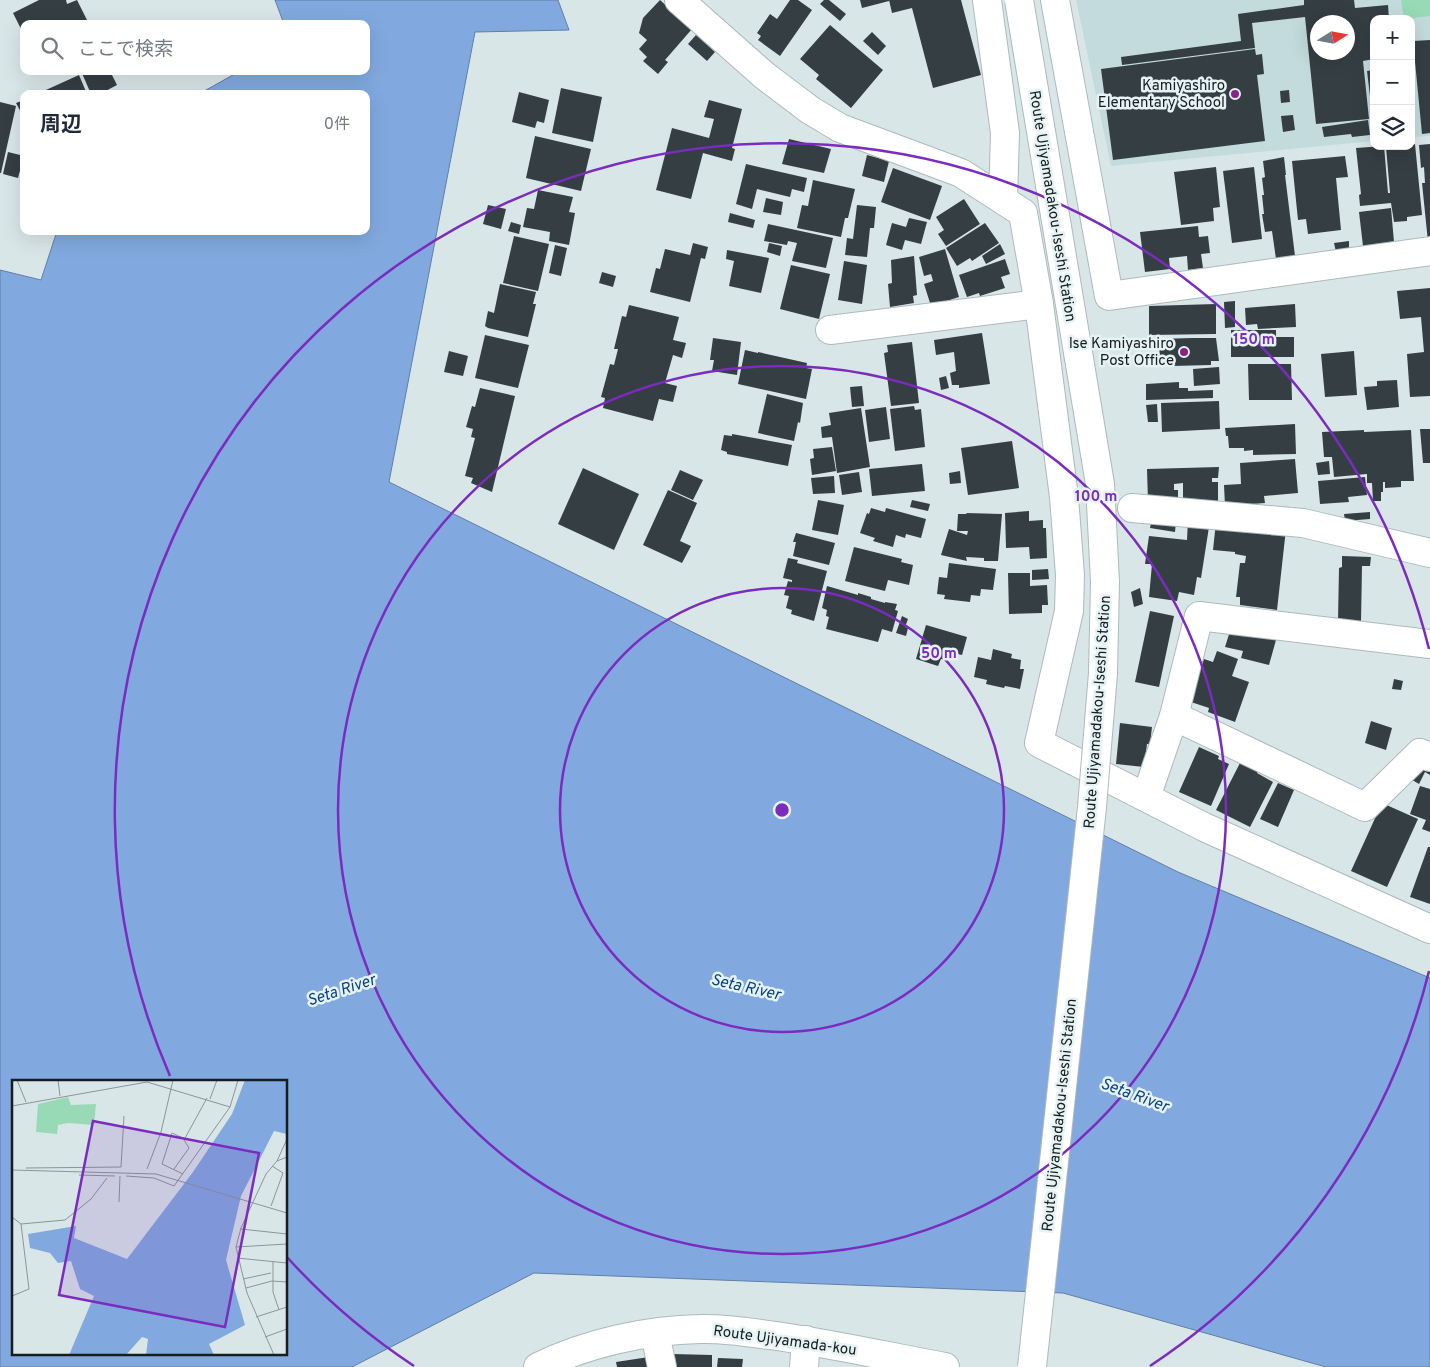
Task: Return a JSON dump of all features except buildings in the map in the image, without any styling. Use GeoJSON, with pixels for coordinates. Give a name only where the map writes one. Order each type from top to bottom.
{"type":"FeatureCollection","features":[{"type":"Feature","properties":{"kind":"street"},"geometry":{"type":"LineString","coordinates":[[679,0],[765,76],[810,110],[848,131],[961,173],[1023,213],[1039,304],[1064,497],[1070,575],[1069,611],[1039,743],[1213,831],[1430,929]]}},
{"type":"Feature","properties":{"kind":"street"},"geometry":{"type":"LineString","coordinates":[[986,0],[1005,133],[1003,200]]}},
{"type":"Feature","properties":{"kind":"street","name":"Route Ujiyamadakou-Iseshi Station"},"geometry":{"type":"LineString","coordinates":[[1019,0],[1100,484],[1106,582],[1102,673],[1092,807],[1032,1367]]}},
{"type":"Feature","properties":{"kind":"street"},"geometry":{"type":"LineString","coordinates":[[1056,0],[1108,296],[1430,251]]}},
{"type":"Feature","properties":{"kind":"street"},"geometry":{"type":"LineString","coordinates":[[830,330],[1039,304]]}},
{"type":"Feature","properties":{"kind":"street"},"geometry":{"type":"LineString","coordinates":[[1132,508],[1303,523],[1430,553]]}},
{"type":"Feature","properties":{"kind":"street"},"geometry":{"type":"LineString","coordinates":[[1146,797],[1174,716],[1199,616],[1430,644]]}},
{"type":"Feature","properties":{"kind":"street"},"geometry":{"type":"LineString","coordinates":[[1174,716],[1364,807],[1420,753],[1430,757]]}},
{"type":"Feature","properties":{"kind":"street","name":"Route Ujiyamada-kou"},"geometry":{"type":"LineString","coordinates":[[538,1367],[564,1361],[605,1342],[655,1333],[701,1329],[806,1340],[945,1367]]}},
{"type":"Feature","properties":{"kind":"street"},"geometry":{"type":"LineString","coordinates":[[655,1333],[662,1367]]}},
{"type":"Feature","properties":{"kind":"street"},"geometry":{"type":"LineString","coordinates":[[804,1367],[806,1340]]}},
{"type":"Feature","properties":{"kind":"shaded area","name":"Kamiyashiro Elementary School"},"geometry":{"type":"Polygon","coordinates":[[[1076,0],[1430,0],[1430,136],[1415,137],[1415,15],[1370,15],[1370,141],[1111,166],[1076,0]]]}},
{"type":"Feature","properties":{"kind":"green space"},"geometry":{"type":"Polygon","coordinates":[[[1401,0],[1430,0],[1430,16],[1415,18],[1415,15],[1403,15],[1401,0]]]}},
{"type":"Feature","properties":{"kind":"water","name":"Seta River"},"geometry":{"type":"Polygon","coordinates":[[[275,0],[558,0],[569,30],[475,32],[389,482],[1178,872],[1430,978],[1430,1367],[1326,1367],[1063,1293],[534,1273],[352,1367],[0,1367],[0,270],[41,280],[56,235],[370,235],[370,90],[206,90],[233,75],[370,75],[370,20],[282,20],[275,0]]]}},
{"type":"Feature","properties":{"kind":"place","name":"Kamiyashiro Elementary School"},"geometry":{"type":"Point","coordinates":[1235,94]}},
{"type":"Feature","properties":{"kind":"place","name":"Ise Kamiyashiro Post Office"},"geometry":{"type":"Point","coordinates":[1184,352]}}]}
